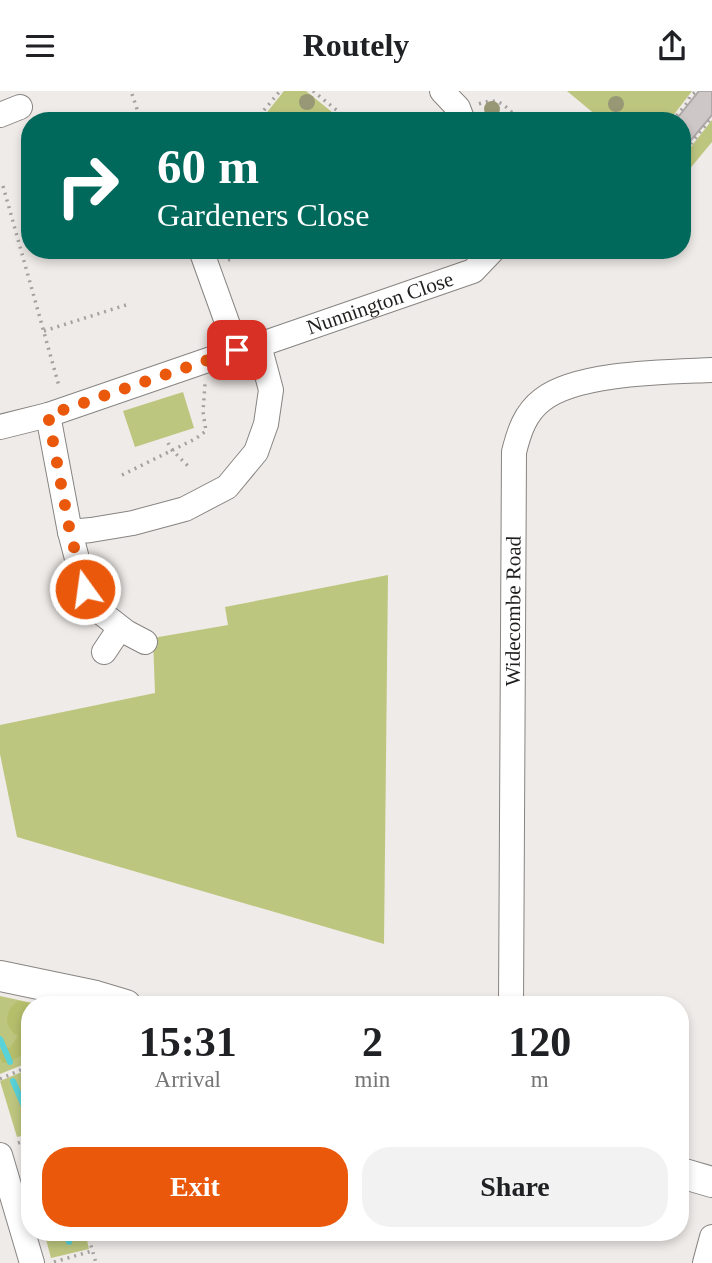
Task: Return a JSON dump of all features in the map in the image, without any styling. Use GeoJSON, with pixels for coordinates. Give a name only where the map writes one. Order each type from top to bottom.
{"type":"FeatureCollection","features":[{"type":"Feature","properties":{"kind":"street"},"geometry":{"type":"LineString","coordinates":[[442,91],[458,108],[467,112]]}},
{"type":"Feature","properties":{"kind":"street"},"geometry":{"type":"LineString","coordinates":[[70,532],[133,523],[185,509],[227,487],[256,452],[266,424],[271,390],[204,259]]}},
{"type":"Feature","properties":{"kind":"street","name":"Nunnington Close"},"geometry":{"type":"LineString","coordinates":[[0,427],[57,411],[473,271],[484,259]]}},
{"type":"Feature","properties":{"kind":"street","name":"Widecombe Road"},"geometry":{"type":"LineString","coordinates":[[511,996],[514,452],[520,430],[526,418],[541,401],[562,388],[636,374],[712,370]]}},
{"type":"Feature","properties":{"kind":"street"},"geometry":{"type":"LineString","coordinates":[[57,411],[70,532],[85,589],[99,611],[120,628],[145,642]]}},
{"type":"Feature","properties":{"kind":"street"},"geometry":{"type":"LineString","coordinates":[[104,652],[120,628]]}},
{"type":"Feature","properties":{"kind":"street"},"geometry":{"type":"LineString","coordinates":[[0,977],[96,996]]}},
{"type":"Feature","properties":{"kind":"street"},"geometry":{"type":"LineString","coordinates":[[0,1155],[21,1226]]}},
{"type":"Feature","properties":{"kind":"street"},"geometry":{"type":"LineString","coordinates":[[689,1175],[712,1182]]}},
{"type":"Feature","properties":{"kind":"street"},"geometry":{"type":"LineString","coordinates":[[705,1263],[712,1237]]}},
{"type":"Feature","properties":{"kind":"street"},"geometry":{"type":"LineString","coordinates":[[25,1241],[32,1263]]}},
{"type":"Feature","properties":{"kind":"path"},"geometry":{"type":"LineString","coordinates":[[262,112],[280,91]]}},
{"type":"Feature","properties":{"kind":"path"},"geometry":{"type":"LineString","coordinates":[[313,91],[338,112]]}},
{"type":"Feature","properties":{"kind":"path"},"geometry":{"type":"LineString","coordinates":[[680,112],[697,91]]}},
{"type":"Feature","properties":{"kind":"path"},"geometry":{"type":"LineString","coordinates":[[132,94],[138,112]]}},
{"type":"Feature","properties":{"kind":"path"},"geometry":{"type":"LineString","coordinates":[[471,112],[490,100],[498,101],[511,112]]}},
{"type":"Feature","properties":{"kind":"path"},"geometry":{"type":"LineString","coordinates":[[691,144],[712,117]]}},
{"type":"Feature","properties":{"kind":"path"},"geometry":{"type":"LineString","coordinates":[[3,186],[21,250]]}},
{"type":"Feature","properties":{"kind":"path"},"geometry":{"type":"LineString","coordinates":[[24,259],[44,331],[57,411]]}},
{"type":"Feature","properties":{"kind":"path"},"geometry":{"type":"LineString","coordinates":[[44,331],[129,304]]}},
{"type":"Feature","properties":{"kind":"path"},"geometry":{"type":"LineString","coordinates":[[122,475],[206,431],[205,361]]}},
{"type":"Feature","properties":{"kind":"path"},"geometry":{"type":"LineString","coordinates":[[168,443],[188,466]]}},
{"type":"Feature","properties":{"kind":"path"},"geometry":{"type":"LineString","coordinates":[[0,1079],[21,1070]]}},
{"type":"Feature","properties":{"kind":"path"},"geometry":{"type":"LineString","coordinates":[[89,1241],[96,1263]]}},
{"type":"Feature","properties":{"kind":"path"},"geometry":{"type":"LineString","coordinates":[[50,1263],[92,1251]]}},
{"type":"Feature","properties":{"kind":"green space"},"geometry":{"type":"Polygon","coordinates":[[[284,91],[306,91],[332,112],[267,112],[284,91]]]}},
{"type":"Feature","properties":{"kind":"green space"},"geometry":{"type":"Polygon","coordinates":[[[567,91],[692,91],[676,112],[592,112],[567,91]]]}},
{"type":"Feature","properties":{"kind":"green space"},"geometry":{"type":"Polygon","coordinates":[[[712,120],[712,142],[691,167],[691,147],[712,120]]]}},
{"type":"Feature","properties":{"kind":"green space"},"geometry":{"type":"Polygon","coordinates":[[[183,392],[194,428],[135,447],[123,411],[183,392]]]}},
{"type":"Feature","properties":{"kind":"green space"},"geometry":{"type":"Polygon","coordinates":[[[388,575],[384,944],[17,837],[0,754],[0,725],[155,693],[153,638],[228,625],[225,607],[388,575]]]}},
{"type":"Feature","properties":{"kind":"green space"},"geometry":{"type":"Polygon","coordinates":[[[0,996],[21,1001],[21,1066],[0,1074],[0,996]]]}},
{"type":"Feature","properties":{"kind":"green space"},"geometry":{"type":"Polygon","coordinates":[[[21,1001],[21,1056],[3,1063],[0,1051],[6,1047],[10,1048],[18,1036],[13,1033],[7,1019],[13,1005],[21,1001]]]}},
{"type":"Feature","properties":{"kind":"green space"},"geometry":{"type":"Polygon","coordinates":[[[21,1072],[21,1136],[17,1137],[0,1081],[21,1072]]]}},
{"type":"Feature","properties":{"kind":"green space"},"geometry":{"type":"Polygon","coordinates":[[[46,1241],[87,1241],[89,1249],[51,1258],[46,1241]]]}},
{"type":"Feature","properties":{"kind":"building"},"geometry":{"type":"Polygon","coordinates":[[[699,91],[712,91],[712,115],[691,140],[691,112],[682,112],[699,91]]]}},
{"type":"Feature","properties":{"kind":"waterway"},"geometry":{"type":"LineString","coordinates":[[0,1039],[10,1062]]}},
{"type":"Feature","properties":{"kind":"waterway"},"geometry":{"type":"LineString","coordinates":[[13,1081],[21,1099]]}},
{"type":"Feature","properties":{"kind":"route"},"geometry":{"type":"LineString","coordinates":[[85,589],[70,532],[48,415],[237,350]]}}]}
